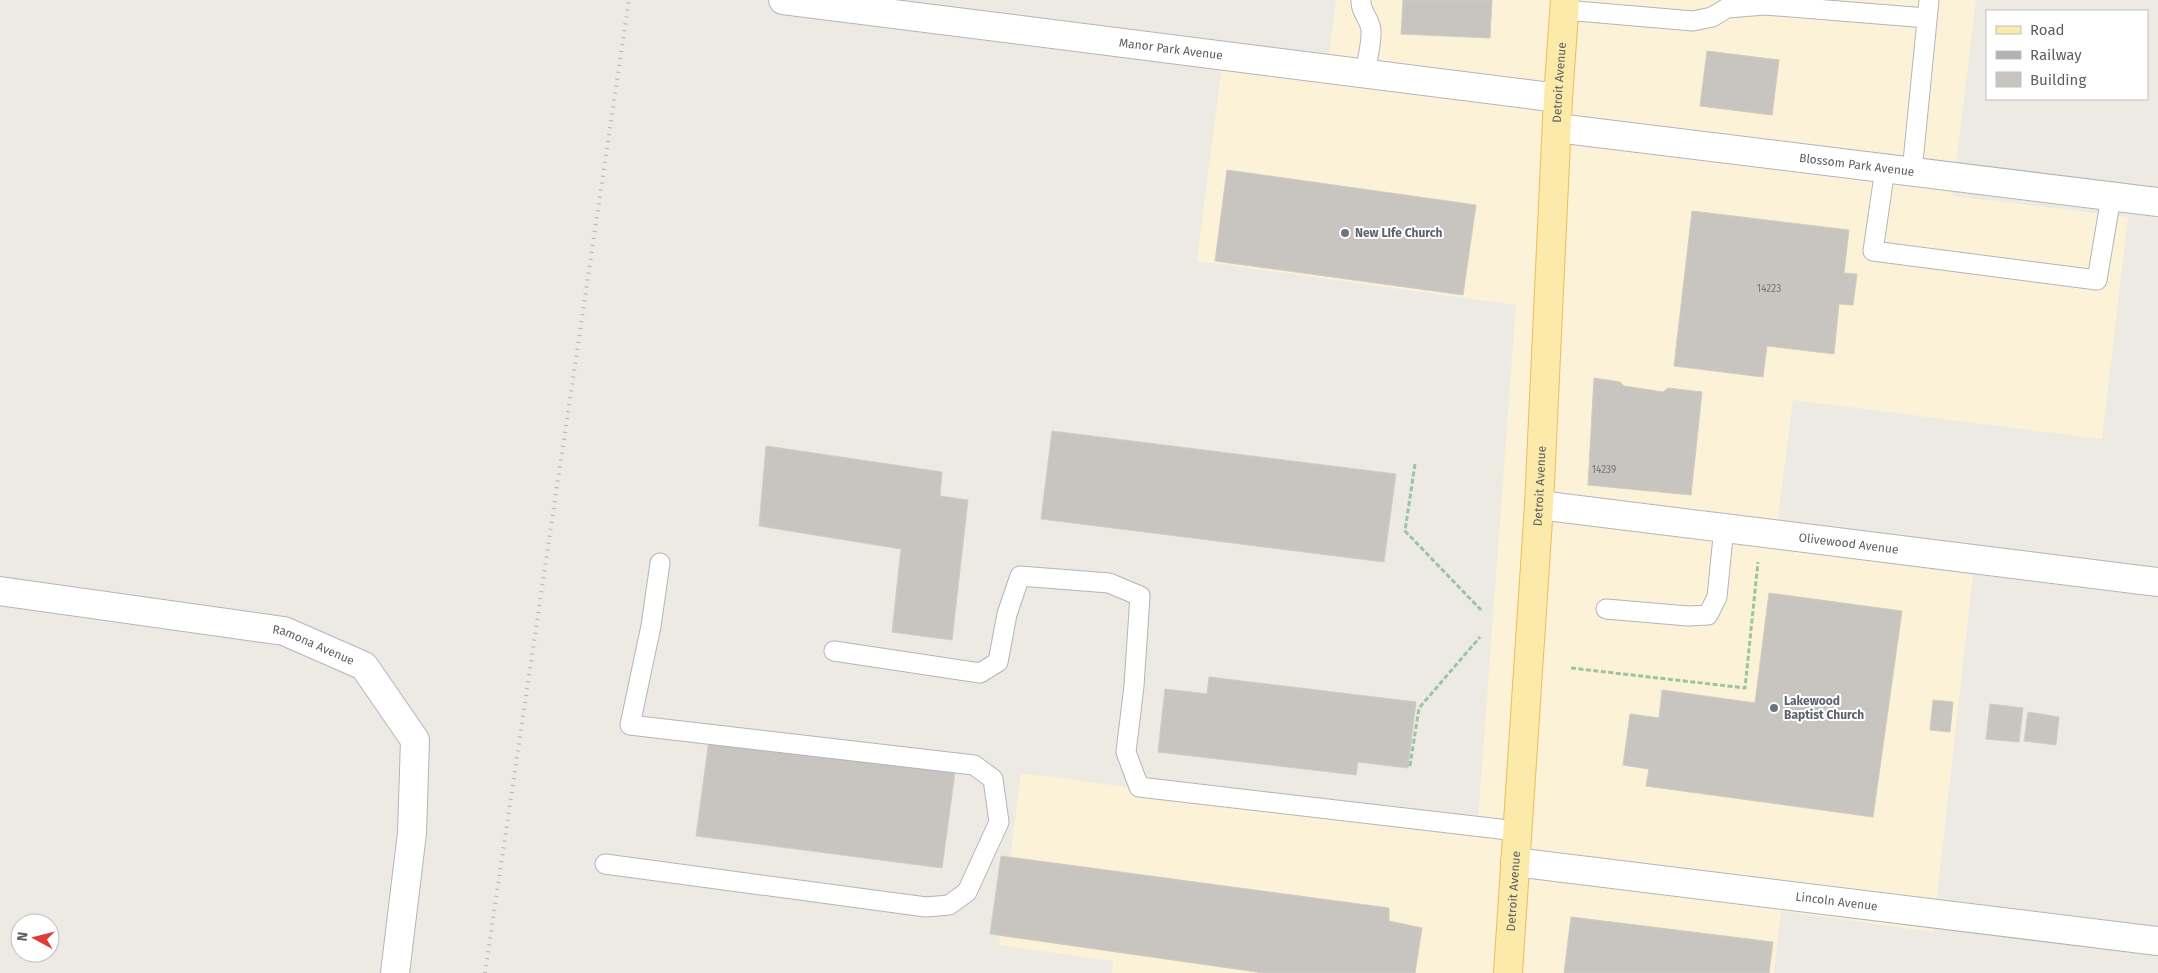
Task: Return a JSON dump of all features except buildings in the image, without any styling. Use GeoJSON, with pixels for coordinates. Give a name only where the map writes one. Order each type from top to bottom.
{"type":"FeatureCollection","features":[{"type":"Feature","properties":{"kind":"main road","name":"Detroit Avenue"},"geometry":{"type":"LineString","coordinates":[[1508,973],[1539,504],[1558,98],[1565,5]]}},
{"type":"Feature","properties":{"kind":"street","name":"Manor Park Avenue"},"geometry":{"type":"LineString","coordinates":[[783,0],[1558,98]]}},
{"type":"Feature","properties":{"kind":"street","name":"Blossom Park Avenue"},"geometry":{"type":"LineString","coordinates":[[1557,128],[2158,202]]}},
{"type":"Feature","properties":{"kind":"street","name":"Olivewood Avenue"},"geometry":{"type":"LineString","coordinates":[[1539,504],[2158,582]]}},
{"type":"Feature","properties":{"kind":"street","name":"Ramona Avenue"},"geometry":{"type":"LineString","coordinates":[[0,591],[284,631],[364,666],[415,740],[412,833],[395,973]]}},
{"type":"Feature","properties":{"kind":"street","name":"Lincoln Avenue"},"geometry":{"type":"LineString","coordinates":[[1515,862],[2158,941]]}},
{"type":"Feature","properties":{"kind":"lane"},"geometry":{"type":"LineString","coordinates":[[1361,0],[1360,6],[1369,20],[1371,31],[1365,74]]}},
{"type":"Feature","properties":{"kind":"lane"},"geometry":{"type":"LineString","coordinates":[[1565,5],[1693,21],[1712,17],[1727,8],[1766,2],[1928,9],[1912,172]]}},
{"type":"Feature","properties":{"kind":"lane"},"geometry":{"type":"LineString","coordinates":[[1885,169],[1873,251],[2097,280],[2111,197]]}},
{"type":"Feature","properties":{"kind":"lane"},"geometry":{"type":"LineString","coordinates":[[1606,609],[1688,616],[1708,615],[1717,596],[1724,527]]}},
{"type":"Feature","properties":{"kind":"lane"},"geometry":{"type":"LineString","coordinates":[[605,864],[926,907],[949,905],[967,892],[999,822],[994,779],[974,765],[630,725],[651,626],[660,563]]}},
{"type":"Feature","properties":{"kind":"lane"},"geometry":{"type":"LineString","coordinates":[[834,651],[980,673],[998,662],[1007,614],[1020,576],[1109,583],[1140,596],[1134,686],[1126,752],[1139,786],[1517,831]]}},
{"type":"Feature","properties":{"kind":"path"},"geometry":{"type":"LineString","coordinates":[[1415,464],[1405,531],[1482,610]]}},
{"type":"Feature","properties":{"kind":"path"},"geometry":{"type":"LineString","coordinates":[[1571,668],[1744,688],[1758,562]]}},
{"type":"Feature","properties":{"kind":"path"},"geometry":{"type":"LineString","coordinates":[[1410,766],[1419,708],[1480,637]]}},
{"type":"Feature","properties":{"kind":"shaded area"},"geometry":{"type":"Polygon","coordinates":[[[1336,0],[1976,0],[1952,196],[2128,217],[2102,439],[1793,400],[1774,549],[1973,575],[1933,932],[1781,911],[1774,973],[1112,973],[1113,961],[999,945],[1021,773],[1477,833],[1516,305],[1197,261],[1224,49],[1328,62],[1336,0]]]}},
{"type":"Feature","properties":{"kind":"railway"},"geometry":{"type":"LineString","coordinates":[[485,973],[629,0]]}},
{"type":"Feature","properties":{"kind":"place","name":"New LIfe Church"},"geometry":{"type":"Point","coordinates":[1345,233]}},
{"type":"Feature","properties":{"kind":"place","name":"Lakewood Baptist Church"},"geometry":{"type":"Point","coordinates":[1774,708]}}]}
